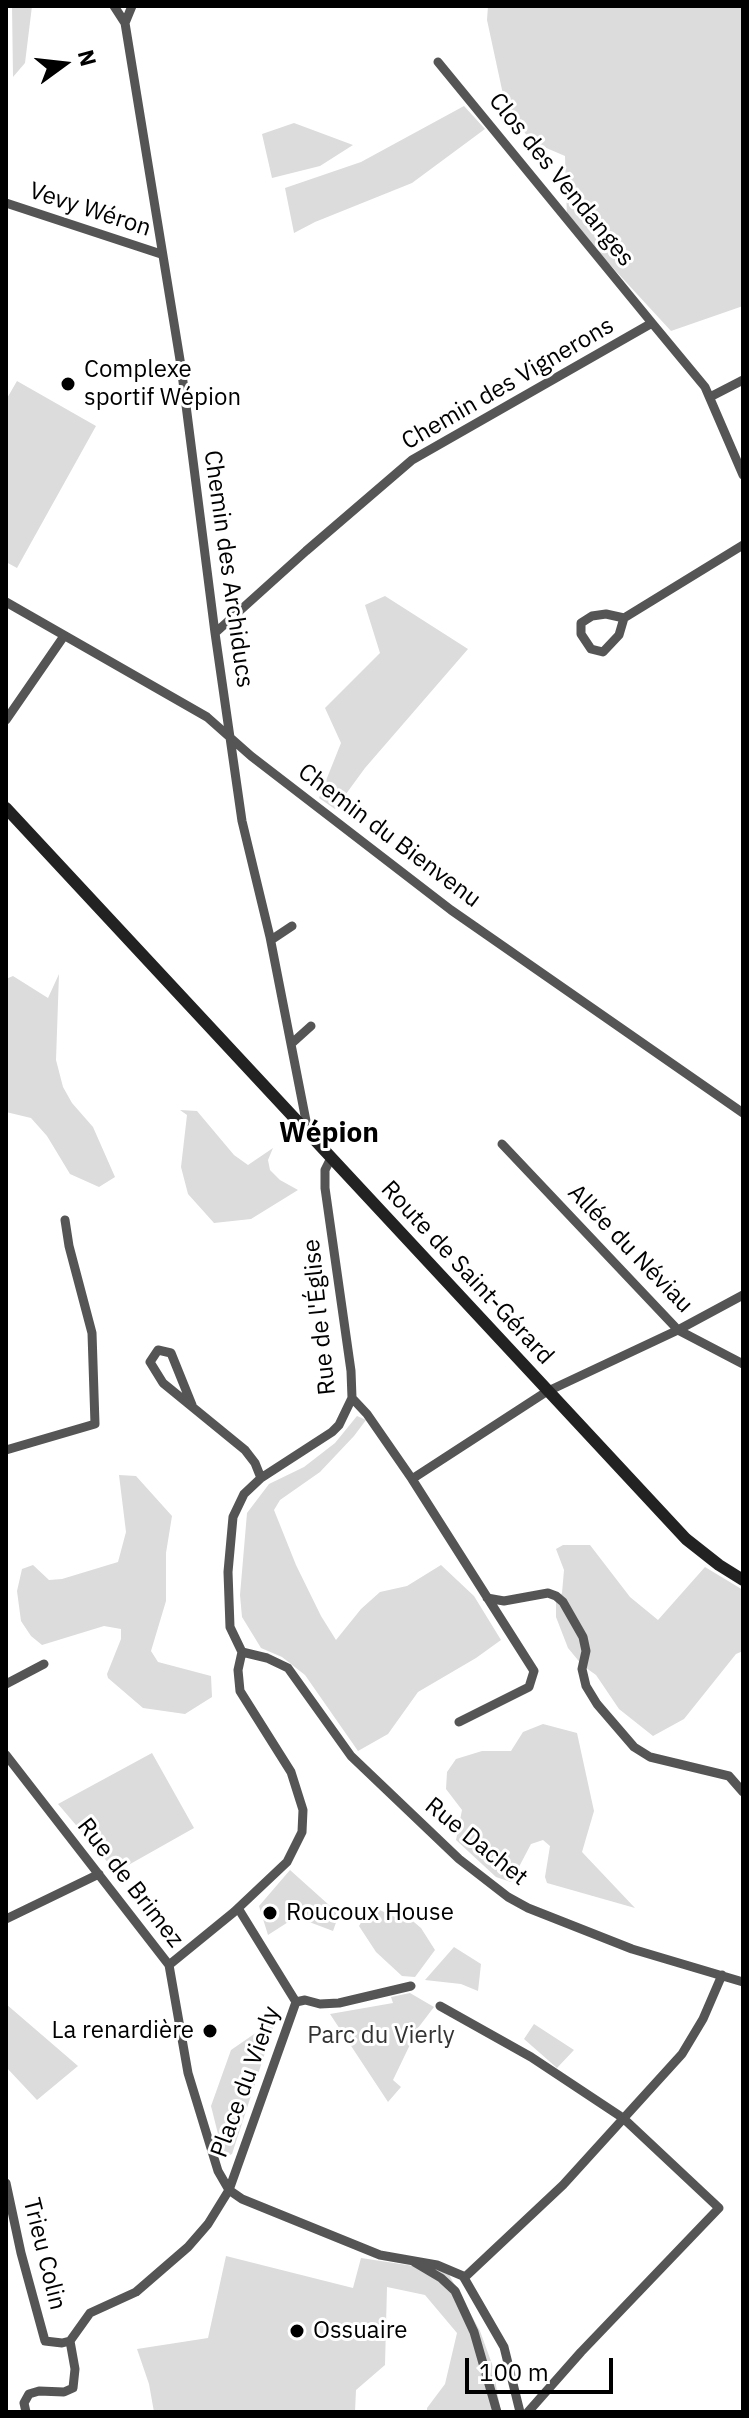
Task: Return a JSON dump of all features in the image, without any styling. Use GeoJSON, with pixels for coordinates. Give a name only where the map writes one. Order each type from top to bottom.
{"type":"FeatureCollection","features":[{"type":"Feature","properties":{"kind":"main road","name":"Route de Saint-Gérard"},"geometry":{"type":"LineString","coordinates":[[6,808],[686,1539],[743,1580]]}},
{"type":"Feature","properties":{"kind":"street"},"geometry":{"type":"LineString","coordinates":[[114,6],[125,23]]}},
{"type":"Feature","properties":{"kind":"street"},"geometry":{"type":"LineString","coordinates":[[125,23],[132,6]]}},
{"type":"Feature","properties":{"kind":"street","name":"Chemin des Archiducs"},"geometry":{"type":"LineString","coordinates":[[125,23],[181,366],[242,821],[271,940],[309,1135]]}},
{"type":"Feature","properties":{"kind":"street","name":"Clos des Vendanges"},"geometry":{"type":"LineString","coordinates":[[438,62],[652,323]]}},
{"type":"Feature","properties":{"kind":"street","name":"Vevy Wéron"},"geometry":{"type":"LineString","coordinates":[[6,203],[161,254]]}},
{"type":"Feature","properties":{"kind":"street","name":"Chemin des Vignerons"},"geometry":{"type":"LineString","coordinates":[[215,633],[412,460],[652,323],[705,387],[743,475]]}},
{"type":"Feature","properties":{"kind":"street"},"geometry":{"type":"LineString","coordinates":[[710,397],[743,380]]}},
{"type":"Feature","properties":{"kind":"street"},"geometry":{"type":"LineString","coordinates":[[624,618],[606,614],[592,616],[581,623],[581,634],[591,649],[603,652],[619,635],[624,618],[743,545]]}},
{"type":"Feature","properties":{"kind":"street","name":"Chemin du Bienvenu"},"geometry":{"type":"LineString","coordinates":[[6,602],[207,717],[451,910],[743,1113]]}},
{"type":"Feature","properties":{"kind":"street"},"geometry":{"type":"LineString","coordinates":[[6,720],[64,636]]}},
{"type":"Feature","properties":{"kind":"street"},"geometry":{"type":"LineString","coordinates":[[271,940],[292,926]]}},
{"type":"Feature","properties":{"kind":"street"},"geometry":{"type":"LineString","coordinates":[[291,1044],[311,1026]]}},
{"type":"Feature","properties":{"kind":"street","name":"Allée du Néviau"},"geometry":{"type":"LineString","coordinates":[[502,1144],[678,1330],[743,1364]]}},
{"type":"Feature","properties":{"kind":"street","name":"Rue de l'Église"},"geometry":{"type":"LineString","coordinates":[[169,1965],[238,1908],[287,1862],[302,1832],[303,1810],[291,1772],[240,1691],[238,1670],[242,1652],[230,1627],[227,1583],[233,1517],[248,1488],[332,1432],[339,1425],[352,1398],[351,1371],[325,1188],[325,1170],[331,1158]]}},
{"type":"Feature","properties":{"kind":"street"},"geometry":{"type":"LineString","coordinates":[[6,1450],[95,1424],[92,1333],[65,1220]]}},
{"type":"Feature","properties":{"kind":"street"},"geometry":{"type":"LineString","coordinates":[[412,1479],[546,1392],[678,1330],[743,1295]]}},
{"type":"Feature","properties":{"kind":"street"},"geometry":{"type":"LineString","coordinates":[[192,1405],[171,1353],[158,1350],[150,1362],[163,1383],[245,1450],[261,1478]]}},
{"type":"Feature","properties":{"kind":"street"},"geometry":{"type":"LineString","coordinates":[[352,1398],[367,1414],[412,1479],[534,1671],[529,1687],[459,1722]]}},
{"type":"Feature","properties":{"kind":"street"},"geometry":{"type":"LineString","coordinates":[[487,1598],[504,1601],[548,1593],[556,1596],[563,1602],[583,1637],[586,1651],[582,1669],[586,1686],[597,1704],[634,1747],[650,1757],[729,1776],[743,1792]]}},
{"type":"Feature","properties":{"kind":"street","name":"Rue Dachet"},"geometry":{"type":"LineString","coordinates":[[242,1652],[267,1658],[288,1668],[351,1756],[459,1859],[508,1897],[528,1908],[632,1949],[743,1982]]}},
{"type":"Feature","properties":{"kind":"street"},"geometry":{"type":"LineString","coordinates":[[6,1684],[44,1664]]}},
{"type":"Feature","properties":{"kind":"street","name":"Rue de Brimez"},"geometry":{"type":"LineString","coordinates":[[6,1755],[169,1965],[188,2073],[218,2171],[229,2190]]}},
{"type":"Feature","properties":{"kind":"street"},"geometry":{"type":"LineString","coordinates":[[6,1919],[99,1874]]}},
{"type":"Feature","properties":{"kind":"street","name":"Place du Vierly"},"geometry":{"type":"LineString","coordinates":[[70,2341],[90,2313],[136,2292],[188,2247],[208,2224],[229,2190],[296,2002],[238,1908]]}},
{"type":"Feature","properties":{"kind":"street"},"geometry":{"type":"LineString","coordinates":[[464,2277],[563,2185],[682,2054],[703,2019],[722,1975]]}},
{"type":"Feature","properties":{"kind":"street"},"geometry":{"type":"LineString","coordinates":[[296,2002],[339,2003],[411,1986]]}},
{"type":"Feature","properties":{"kind":"street"},"geometry":{"type":"LineString","coordinates":[[440,2006],[531,2057],[623,2118],[719,2208],[528,2412]]}},
{"type":"Feature","properties":{"kind":"street","name":"Trieu Colin"},"geometry":{"type":"LineString","coordinates":[[6,2183],[45,2341],[70,2341],[75,2369],[73,2388],[64,2392],[39,2391],[29,2394],[24,2403],[26,2412]]}},
{"type":"Feature","properties":{"kind":"street"},"geometry":{"type":"LineString","coordinates":[[229,2190],[242,2199],[380,2255],[437,2265],[464,2277],[504,2347],[520,2412]]}},
{"type":"Feature","properties":{"kind":"street"},"geometry":{"type":"LineString","coordinates":[[412,2260],[455,2291],[474,2332],[497,2412]]}},
{"type":"Feature","properties":{"kind":"green space"},"geometry":{"type":"Polygon","coordinates":[[[12,6],[32,6],[25,63],[13,77],[12,6]]]}},
{"type":"Feature","properties":{"kind":"green space"},"geometry":{"type":"Polygon","coordinates":[[[488,6],[743,6],[743,306],[671,331],[567,218],[565,156],[530,141],[504,99],[487,20],[488,6]]]}},
{"type":"Feature","properties":{"kind":"green space"},"geometry":{"type":"Polygon","coordinates":[[[464,106],[485,129],[412,183],[294,233],[285,188],[361,162],[464,106]]]}},
{"type":"Feature","properties":{"kind":"green space"},"geometry":{"type":"Polygon","coordinates":[[[294,123],[353,145],[320,166],[272,178],[262,134],[294,123]]]}},
{"type":"Feature","properties":{"kind":"green space"},"geometry":{"type":"Polygon","coordinates":[[[17,381],[96,426],[17,568],[6,562],[6,400],[17,381]]]}},
{"type":"Feature","properties":{"kind":"green space"},"geometry":{"type":"Polygon","coordinates":[[[385,596],[468,649],[365,768],[335,809],[319,798],[341,743],[325,708],[380,653],[365,605],[385,596]]]}},
{"type":"Feature","properties":{"kind":"green space"},"geometry":{"type":"Polygon","coordinates":[[[59,974],[56,1060],[63,1087],[93,1127],[115,1177],[99,1187],[70,1174],[47,1136],[31,1118],[6,1112],[6,979],[13,976],[48,998],[59,974]]]}},
{"type":"Feature","properties":{"kind":"green space"},"geometry":{"type":"Polygon","coordinates":[[[180,1110],[197,1111],[234,1155],[248,1165],[273,1148],[268,1160],[270,1170],[298,1190],[251,1219],[214,1223],[188,1194],[181,1167],[187,1115],[180,1110]]]}},
{"type":"Feature","properties":{"kind":"green space"},"geometry":{"type":"Polygon","coordinates":[[[357,1416],[366,1420],[354,1436],[320,1472],[280,1500],[274,1510],[296,1565],[336,1640],[361,1609],[380,1592],[407,1586],[441,1565],[474,1596],[501,1640],[418,1692],[388,1734],[358,1751],[305,1675],[282,1657],[261,1648],[242,1617],[240,1595],[247,1513],[269,1484],[304,1467],[335,1443],[357,1416]]]}},
{"type":"Feature","properties":{"kind":"green space"},"geometry":{"type":"Polygon","coordinates":[[[119,1475],[136,1476],[172,1516],[166,1553],[166,1601],[151,1651],[158,1662],[211,1676],[212,1697],[185,1714],[143,1708],[108,1678],[121,1639],[121,1629],[104,1626],[42,1645],[21,1621],[17,1591],[22,1569],[33,1565],[49,1580],[118,1562],[126,1532],[119,1475]]]}},
{"type":"Feature","properties":{"kind":"green space"},"geometry":{"type":"Polygon","coordinates":[[[563,1545],[590,1545],[630,1597],[658,1620],[705,1567],[743,1590],[743,1651],[736,1654],[684,1719],[653,1736],[619,1709],[596,1675],[582,1665],[568,1648],[556,1617],[556,1602],[562,1593],[564,1570],[556,1549],[563,1545]]]}},
{"type":"Feature","properties":{"kind":"green space"},"geometry":{"type":"Polygon","coordinates":[[[543,1724],[577,1733],[594,1811],[582,1852],[635,1908],[547,1883],[545,1877],[550,1846],[543,1840],[531,1844],[511,1882],[496,1877],[456,1840],[462,1810],[446,1789],[447,1772],[456,1759],[482,1751],[511,1751],[523,1732],[543,1724]]]}},
{"type":"Feature","properties":{"kind":"green space"},"geometry":{"type":"Polygon","coordinates":[[[152,1753],[194,1828],[116,1872],[58,1804],[152,1753]]]}},
{"type":"Feature","properties":{"kind":"green space"},"geometry":{"type":"Polygon","coordinates":[[[290,1870],[339,1914],[333,1931],[296,1917],[268,1935],[259,1906],[290,1870]]]}},
{"type":"Feature","properties":{"kind":"green space"},"geometry":{"type":"Polygon","coordinates":[[[371,1906],[395,1917],[401,1911],[421,1928],[435,1950],[415,1977],[402,1976],[376,1952],[359,1926],[371,1906]]]}},
{"type":"Feature","properties":{"kind":"green space"},"geometry":{"type":"Polygon","coordinates":[[[454,1947],[481,1964],[478,1991],[461,1984],[425,1980],[454,1947]]]}},
{"type":"Feature","properties":{"kind":"green space","name":"Parc du Vierly"},"geometry":{"type":"Polygon","coordinates":[[[410,1993],[434,2007],[418,2028],[393,2080],[401,2087],[388,2102],[330,2014],[393,2003],[391,1997],[410,1993]]]}},
{"type":"Feature","properties":{"kind":"green space"},"geometry":{"type":"Polygon","coordinates":[[[6,2004],[78,2066],[37,2100],[6,2067],[6,2004]]]}},
{"type":"Feature","properties":{"kind":"green space"},"geometry":{"type":"Polygon","coordinates":[[[276,2019],[232,2154],[224,2158],[211,2106],[231,2050],[276,2019]]]}},
{"type":"Feature","properties":{"kind":"green space"},"geometry":{"type":"Polygon","coordinates":[[[534,2024],[574,2050],[557,2068],[524,2039],[534,2024]]]}},
{"type":"Feature","properties":{"kind":"green space"},"geometry":{"type":"Polygon","coordinates":[[[226,2256],[353,2288],[361,2258],[447,2271],[480,2331],[492,2364],[501,2412],[427,2412],[445,2384],[457,2333],[425,2295],[387,2287],[385,2365],[356,2390],[355,2412],[154,2412],[149,2384],[137,2349],[208,2338],[226,2256]]]}},
{"type":"Feature","properties":{"kind":"place","name":"Complexe sportif Wépion"},"geometry":{"type":"Point","coordinates":[68,384]}},
{"type":"Feature","properties":{"kind":"place","name":"Roucoux House"},"geometry":{"type":"Point","coordinates":[270,1913]}},
{"type":"Feature","properties":{"kind":"place","name":"La renardière"},"geometry":{"type":"Point","coordinates":[210,2031]}},
{"type":"Feature","properties":{"kind":"place","name":"Ossuaire"},"geometry":{"type":"Point","coordinates":[297,2331]}},
{"type":"Feature","properties":{"kind":"district","name":"Wépion"},"geometry":{"type":"Point","coordinates":[329,1134]}}]}
